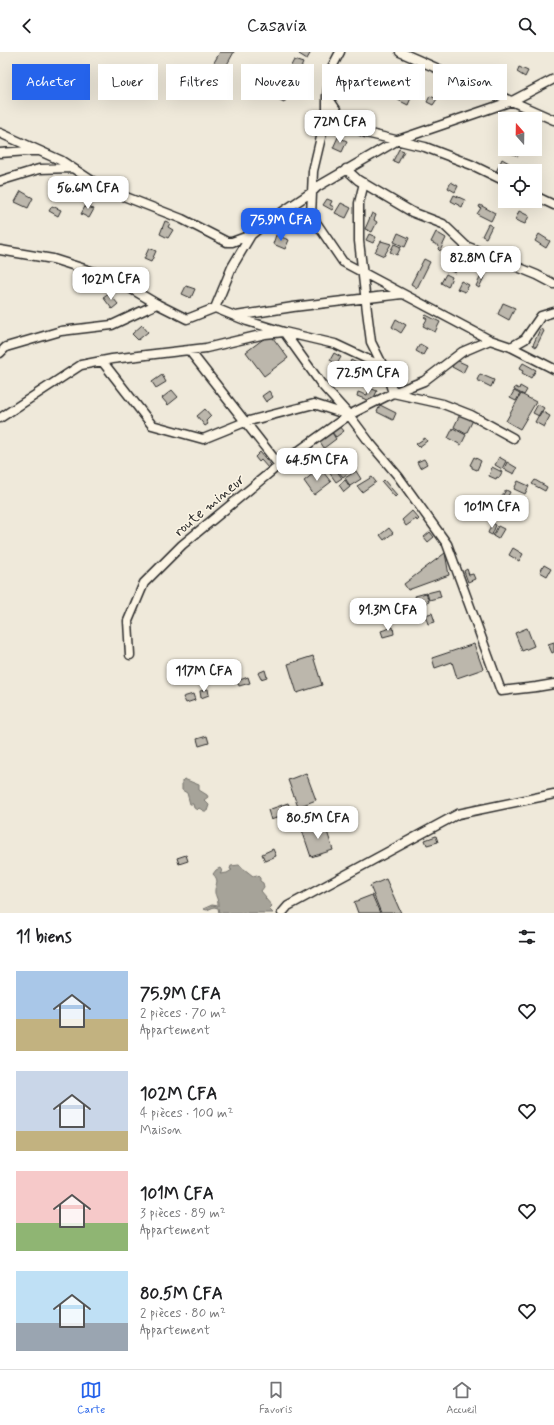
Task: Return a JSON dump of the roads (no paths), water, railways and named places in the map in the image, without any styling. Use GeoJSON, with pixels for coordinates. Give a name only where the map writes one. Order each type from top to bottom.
{"type":"FeatureCollection","features":[{"type":"Feature","properties":{"kind":"street"},"geometry":{"type":"LineString","coordinates":[[334,64],[340,52]]}},
{"type":"Feature","properties":{"kind":"street"},"geometry":{"type":"LineString","coordinates":[[400,52],[554,120]]}},
{"type":"Feature","properties":{"kind":"street"},"geometry":{"type":"LineString","coordinates":[[0,133],[62,161],[103,188],[182,219],[227,242],[232,242],[251,235],[317,187],[398,140],[512,101],[554,79]]}},
{"type":"Feature","properties":{"kind":"street"},"geometry":{"type":"LineString","coordinates":[[327,100],[327,112],[313,171],[311,215],[343,262],[490,340],[511,347],[554,369]]}},
{"type":"Feature","properties":{"kind":"street"},"geometry":{"type":"LineString","coordinates":[[330,100],[345,123],[366,134],[425,147],[472,165],[498,178]]}},
{"type":"Feature","properties":{"kind":"street"},"geometry":{"type":"LineString","coordinates":[[0,154],[28,150],[42,152]]}},
{"type":"Feature","properties":{"kind":"street"},"geometry":{"type":"LineString","coordinates":[[0,181],[39,169],[72,168]]}},
{"type":"Feature","properties":{"kind":"street"},"geometry":{"type":"LineString","coordinates":[[346,169],[358,180],[412,212],[443,224],[466,246],[481,252],[496,255],[510,264],[554,284]]}},
{"type":"Feature","properties":{"kind":"street"},"geometry":{"type":"LineString","coordinates":[[364,183],[358,203],[359,241],[371,342],[384,368],[393,393],[443,404],[471,415],[513,438]]}},
{"type":"Feature","properties":{"kind":"street"},"geometry":{"type":"LineString","coordinates":[[542,199],[554,205]]}},
{"type":"Feature","properties":{"kind":"street"},"geometry":{"type":"LineString","coordinates":[[215,308],[232,268],[251,235]]}},
{"type":"Feature","properties":{"kind":"street"},"geometry":{"type":"LineString","coordinates":[[0,250],[53,258],[113,278],[156,304],[187,319],[215,308],[284,332],[335,344],[384,368]]}},
{"type":"Feature","properties":{"kind":"street"},"geometry":{"type":"LineString","coordinates":[[236,316],[293,307],[402,294]]}},
{"type":"Feature","properties":{"kind":"street"},"geometry":{"type":"LineString","coordinates":[[0,353],[6,347],[61,331],[112,325],[156,304]]}},
{"type":"Feature","properties":{"kind":"street"},"geometry":{"type":"LineString","coordinates":[[511,347],[525,339],[540,316],[554,312]]}},
{"type":"Feature","properties":{"kind":"street"},"geometry":{"type":"LineString","coordinates":[[0,418],[82,365],[102,361],[206,348],[265,334],[284,332]]}},
{"type":"Feature","properties":{"kind":"street"},"geometry":{"type":"LineString","coordinates":[[284,332],[322,385],[349,415],[398,476],[447,544],[501,692],[554,684]]}},
{"type":"Feature","properties":{"kind":"street","name":"route mineur"},"geometry":{"type":"LineString","coordinates":[[130,655],[128,622],[144,583],[182,545],[279,466],[349,415],[393,393],[424,381],[462,352],[490,340]]}},
{"type":"Feature","properties":{"kind":"street"},"geometry":{"type":"LineString","coordinates":[[189,350],[279,466]]}},
{"type":"Feature","properties":{"kind":"street"},"geometry":{"type":"LineString","coordinates":[[102,361],[152,425],[203,439],[245,422],[314,404],[349,415]]}},
{"type":"Feature","properties":{"kind":"street"},"geometry":{"type":"LineString","coordinates":[[282,913],[288,906],[458,814],[554,794]]}}]}
